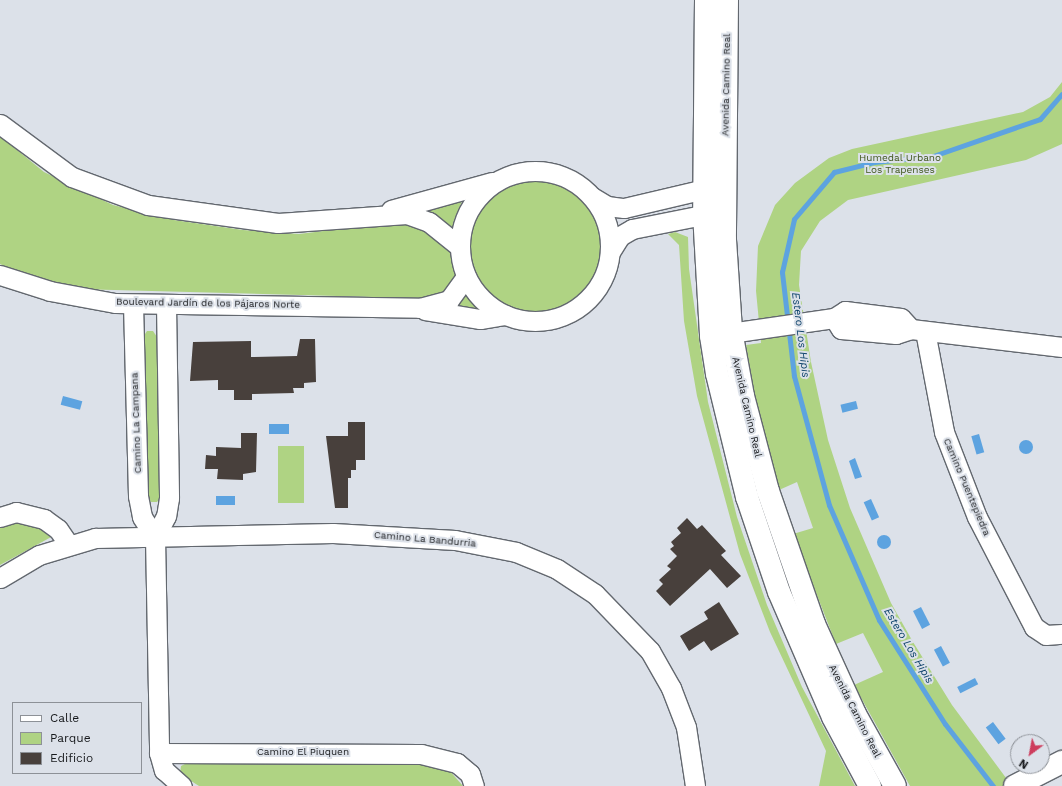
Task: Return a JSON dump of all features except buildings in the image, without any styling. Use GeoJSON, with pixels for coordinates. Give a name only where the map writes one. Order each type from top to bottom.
{"type":"FeatureCollection","features":[{"type":"Feature","properties":{"kind":"main road","name":"Avenida Camino Real"},"geometry":{"type":"LineString","coordinates":[[706,0],[714,212],[721,334],[732,443],[768,563],[813,673],[870,786]]}},
{"type":"Feature","properties":{"kind":"main road","name":"Avenida Camino Real"},"geometry":{"type":"LineString","coordinates":[[714,187],[727,0]]}},
{"type":"Feature","properties":{"kind":"main road","name":"Avenida Camino Real"},"geometry":{"type":"LineString","coordinates":[[721,334],[792,567],[844,692],[895,786]]}},
{"type":"Feature","properties":{"kind":"main road"},"geometry":{"type":"LineString","coordinates":[[1021,783],[1062,762]]}},
{"type":"Feature","properties":{"kind":"street"},"geometry":{"type":"LineString","coordinates":[[0,124],[72,177],[148,205],[278,223],[329,221],[384,213],[529,171],[552,173],[574,182],[606,206],[624,208],[714,187]]}},
{"type":"Feature","properties":{"kind":"street"},"geometry":{"type":"LineString","coordinates":[[496,181],[469,209],[459,246],[466,277],[487,304],[506,315],[544,321],[574,310],[597,288],[610,252],[620,236],[632,229],[714,212]]}},
{"type":"Feature","properties":{"kind":"street"},"geometry":{"type":"LineString","coordinates":[[591,196],[608,228],[610,252]]}},
{"type":"Feature","properties":{"kind":"street"},"geometry":{"type":"LineString","coordinates":[[384,213],[418,217],[439,227],[459,246]]}},
{"type":"Feature","properties":{"kind":"street","name":"Boulevard Jardín de los Pájaros Norte"},"geometry":{"type":"LineString","coordinates":[[0,275],[65,295],[133,304],[420,308],[480,318],[506,315]]}},
{"type":"Feature","properties":{"kind":"street","name":"Boulevard Jardín de los Pájaros Norte"},"geometry":{"type":"LineString","coordinates":[[420,308],[449,300],[466,277]]}},
{"type":"Feature","properties":{"kind":"street","name":"Camino La Campana"},"geometry":{"type":"LineString","coordinates":[[133,304],[138,496],[142,517],[155,537]]}},
{"type":"Feature","properties":{"kind":"street"},"geometry":{"type":"LineString","coordinates":[[166,304],[169,498],[166,516],[155,537],[159,754],[164,770],[182,786]]}},
{"type":"Feature","properties":{"kind":"street"},"geometry":{"type":"LineString","coordinates":[[721,334],[755,327],[834,318],[841,329],[896,334],[918,330],[1062,347]]}},
{"type":"Feature","properties":{"kind":"street","name":"Camino Puentepiedra"},"geometry":{"type":"LineString","coordinates":[[918,330],[944,432],[977,516],[1034,627],[1046,634],[1062,634]]}},
{"type":"Feature","properties":{"kind":"street"},"geometry":{"type":"LineString","coordinates":[[0,517],[16,512],[44,519],[58,529],[68,544]]}},
{"type":"Feature","properties":{"kind":"street","name":"Camino La Bandurria"},"geometry":{"type":"LineString","coordinates":[[0,578],[39,554],[68,544],[95,538],[333,534],[435,538],[482,544],[537,560],[595,594],[650,651],[671,688],[686,727],[696,786]]}},
{"type":"Feature","properties":{"kind":"street","name":"Camino El Piuquen"},"geometry":{"type":"LineString","coordinates":[[159,754],[421,754],[457,763],[470,774],[474,786]]}},
{"type":"Feature","properties":{"kind":"green space","name":"Humedal Urbano Los Trapenses"},"geometry":{"type":"Polygon","coordinates":[[[1062,82],[1062,144],[1026,160],[848,200],[820,221],[801,251],[799,285],[811,362],[828,440],[850,508],[891,603],[913,642],[952,705],[1012,786],[910,786],[854,685],[883,672],[863,633],[836,644],[793,534],[813,528],[797,482],[779,490],[759,419],[746,345],[761,343],[756,291],[758,246],[775,205],[795,183],[829,158],[852,149],[1023,112],[1050,97],[1062,82]]]}},
{"type":"Feature","properties":{"kind":"green space"},"geometry":{"type":"Polygon","coordinates":[[[0,136],[44,172],[113,205],[174,220],[243,230],[299,234],[356,227],[463,199],[454,220],[450,247],[463,293],[479,309],[445,308],[411,298],[76,289],[15,271],[0,264],[0,136]]]}},
{"type":"Feature","properties":{"kind":"green space"},"geometry":{"type":"Polygon","coordinates":[[[542,178],[567,186],[578,193],[587,202],[597,219],[601,232],[601,258],[597,271],[587,288],[578,297],[561,307],[548,311],[528,312],[503,304],[492,297],[483,288],[473,271],[469,258],[468,238],[476,213],[483,202],[492,193],[509,183],[522,179],[542,178]]]}},
{"type":"Feature","properties":{"kind":"green space"},"geometry":{"type":"Polygon","coordinates":[[[675,232],[688,237],[689,269],[708,402],[737,517],[767,605],[802,687],[855,786],[819,786],[826,751],[770,632],[740,554],[697,396],[684,321],[679,245],[668,234],[675,232]]]}},
{"type":"Feature","properties":{"kind":"green space"},"geometry":{"type":"Polygon","coordinates":[[[147,331],[153,331],[157,337],[161,497],[157,502],[151,502],[146,497],[143,337],[147,331]]]}},
{"type":"Feature","properties":{"kind":"green space"},"geometry":{"type":"Polygon","coordinates":[[[278,446],[304,446],[304,503],[278,503],[278,446]]]}},
{"type":"Feature","properties":{"kind":"green space"},"geometry":{"type":"Polygon","coordinates":[[[13,520],[33,522],[53,536],[0,565],[0,526],[13,520]]]}},
{"type":"Feature","properties":{"kind":"green space"},"geometry":{"type":"Polygon","coordinates":[[[316,759],[436,764],[448,769],[463,786],[199,786],[180,774],[181,766],[187,763],[316,759]]]}},
{"type":"Feature","properties":{"kind":"water"},"geometry":{"type":"Polygon","coordinates":[[[63,396],[82,401],[80,410],[61,405],[63,396]]]}},
{"type":"Feature","properties":{"kind":"water"},"geometry":{"type":"Polygon","coordinates":[[[856,401],[858,409],[842,413],[840,405],[856,401]]]}},
{"type":"Feature","properties":{"kind":"water"},"geometry":{"type":"Polygon","coordinates":[[[269,424],[289,424],[289,434],[269,434],[269,424]]]}},
{"type":"Feature","properties":{"kind":"water"},"geometry":{"type":"Polygon","coordinates":[[[979,434],[984,452],[977,454],[971,436],[979,434]]]}},
{"type":"Feature","properties":{"kind":"water"},"geometry":{"type":"Polygon","coordinates":[[[1026,440],[1031,442],[1033,447],[1031,452],[1026,454],[1021,452],[1019,447],[1021,442],[1026,440]]]}},
{"type":"Feature","properties":{"kind":"water"},"geometry":{"type":"Polygon","coordinates":[[[855,458],[862,477],[855,479],[849,461],[855,458]]]}},
{"type":"Feature","properties":{"kind":"water"},"geometry":{"type":"Polygon","coordinates":[[[216,496],[235,496],[235,505],[216,505],[216,496]]]}},
{"type":"Feature","properties":{"kind":"water"},"geometry":{"type":"Polygon","coordinates":[[[871,499],[879,517],[872,521],[864,502],[871,499]]]}},
{"type":"Feature","properties":{"kind":"water"},"geometry":{"type":"Polygon","coordinates":[[[884,535],[889,537],[891,542],[889,547],[884,549],[879,547],[877,542],[879,537],[884,535]]]}},
{"type":"Feature","properties":{"kind":"water"},"geometry":{"type":"Polygon","coordinates":[[[921,607],[930,625],[922,629],[913,611],[921,607]]]}},
{"type":"Feature","properties":{"kind":"water"},"geometry":{"type":"Polygon","coordinates":[[[941,646],[950,663],[943,667],[934,650],[941,646]]]}},
{"type":"Feature","properties":{"kind":"water"},"geometry":{"type":"Polygon","coordinates":[[[975,678],[978,684],[960,693],[957,687],[975,678]]]}},
{"type":"Feature","properties":{"kind":"water"},"geometry":{"type":"Polygon","coordinates":[[[993,722],[1006,739],[998,744],[986,727],[993,722]]]}},
{"type":"Feature","properties":{"kind":"waterway","name":"Estero Los Hipis"},"geometry":{"type":"LineString","coordinates":[[993,786],[945,724],[879,620],[829,505],[794,376],[782,272],[794,219],[834,172],[874,162],[933,156],[1040,119],[1062,94]]}}]}
